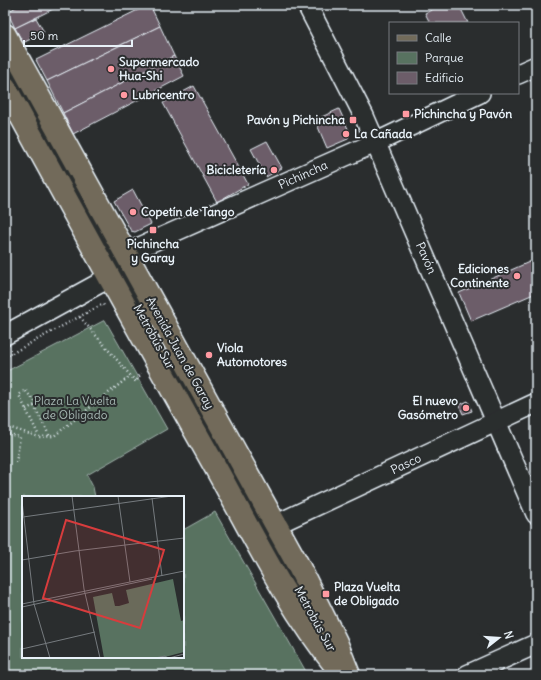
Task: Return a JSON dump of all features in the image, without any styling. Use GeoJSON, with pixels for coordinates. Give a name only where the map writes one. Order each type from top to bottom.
{"type":"FeatureCollection","features":[{"type":"Feature","properties":{"kind":"main road","name":"Avenida Juan de Garay"},"geometry":{"type":"LineString","coordinates":[[5,35],[118,267],[151,372],[277,576],[323,648],[343,675]]}},
{"type":"Feature","properties":{"kind":"main road","name":"Avenida Juan de Garay"},"geometry":{"type":"LineString","coordinates":[[5,87],[118,267],[275,525],[323,615],[348,675]]}},
{"type":"Feature","properties":{"kind":"street","name":"Pavón"},"geometry":{"type":"LineString","coordinates":[[307,5],[364,116],[536,514]]}},
{"type":"Feature","properties":{"kind":"street","name":"Metrobús Sur"},"geometry":{"type":"LineString","coordinates":[[5,58],[111,251],[129,292],[174,373],[208,429],[348,675]]}},
{"type":"Feature","properties":{"kind":"street"},"geometry":{"type":"LineString","coordinates":[[519,74],[536,66]]}},
{"type":"Feature","properties":{"kind":"street","name":"Pichincha"},"geometry":{"type":"LineString","coordinates":[[5,335],[98,284],[140,247],[375,143],[478,94]]}},
{"type":"Feature","properties":{"kind":"street","name":"Pasco"},"geometry":{"type":"LineString","coordinates":[[275,525],[536,403]]}},
{"type":"Feature","properties":{"kind":"street"},"geometry":{"type":"LineString","coordinates":[[467,675],[536,644]]}},
{"type":"Feature","properties":{"kind":"path"},"geometry":{"type":"LineString","coordinates":[[5,357],[103,304],[106,310]]}},
{"type":"Feature","properties":{"kind":"path"},"geometry":{"type":"LineString","coordinates":[[80,317],[136,382],[151,372]]}},
{"type":"Feature","properties":{"kind":"path"},"geometry":{"type":"LineString","coordinates":[[138,367],[151,372]]}},
{"type":"Feature","properties":{"kind":"path"},"geometry":{"type":"LineString","coordinates":[[5,426],[39,437],[50,437],[62,430],[130,376]]}},
{"type":"Feature","properties":{"kind":"path"},"geometry":{"type":"LineString","coordinates":[[39,437],[19,395],[25,390],[37,404],[34,406],[50,437]]}},
{"type":"Feature","properties":{"kind":"path"},"geometry":{"type":"LineString","coordinates":[[26,409],[34,406]]}},
{"type":"Feature","properties":{"kind":"path"},"geometry":{"type":"LineString","coordinates":[[5,433],[20,437],[16,464]]}},
{"type":"Feature","properties":{"kind":"green space","name":"Plaza La Vuelta de Obligado"},"geometry":{"type":"Polygon","coordinates":[[[105,320],[167,429],[87,475],[93,487],[95,496],[22,496],[22,658],[184,658],[184,529],[215,512],[308,675],[5,675],[5,372],[105,320]]]}},
{"type":"Feature","properties":{"kind":"building"},"geometry":{"type":"Polygon","coordinates":[[[20,5],[61,5],[15,28],[7,12],[20,5]]]}},
{"type":"Feature","properties":{"kind":"building"},"geometry":{"type":"Polygon","coordinates":[[[150,5],[160,26],[47,81],[36,60],[150,5]]]}},
{"type":"Feature","properties":{"kind":"building"},"geometry":{"type":"Polygon","coordinates":[[[442,5],[459,5],[468,22],[430,22],[425,13],[442,5]]]}},
{"type":"Feature","properties":{"kind":"building"},"geometry":{"type":"Polygon","coordinates":[[[36,18],[44,32],[23,43],[15,28],[36,18]]]}},
{"type":"Feature","properties":{"kind":"building","name":"Supermercado Hua-Shi"},"geometry":{"type":"Polygon","coordinates":[[[160,26],[174,56],[63,113],[47,81],[160,26]]]}},
{"type":"Feature","properties":{"kind":"building","name":"Lubricentro"},"geometry":{"type":"Polygon","coordinates":[[[174,56],[184,76],[73,134],[63,113],[174,56]]]}},
{"type":"Feature","properties":{"kind":"building"},"geometry":{"type":"Polygon","coordinates":[[[194,86],[248,184],[217,202],[163,103],[194,86]]]}},
{"type":"Feature","properties":{"kind":"building"},"geometry":{"type":"Polygon","coordinates":[[[339,109],[349,131],[348,139],[327,148],[315,120],[339,109]]]}},
{"type":"Feature","properties":{"kind":"building"},"geometry":{"type":"Polygon","coordinates":[[[267,141],[282,168],[266,177],[251,149],[267,141]]]}},
{"type":"Feature","properties":{"kind":"building","name":"Copetín de Tango"},"geometry":{"type":"Polygon","coordinates":[[[133,190],[151,224],[135,232],[131,231],[114,201],[133,190]]]}},
{"type":"Feature","properties":{"kind":"building","name":"Ediciones Continente"},"geometry":{"type":"Polygon","coordinates":[[[536,259],[536,293],[471,321],[459,293],[536,259]]]}},
{"type":"Feature","properties":{"kind":"building","name":"El nuevo Gasómetro"},"geometry":{"type":"Polygon","coordinates":[[[468,401],[472,411],[463,414],[459,405],[468,401]]]}},
{"type":"Feature","properties":{"kind":"place","name":"Supermercado Hua-Shi"},"geometry":{"type":"Point","coordinates":[111,69]}},
{"type":"Feature","properties":{"kind":"place","name":"Lubricentro"},"geometry":{"type":"Point","coordinates":[124,95]}},
{"type":"Feature","properties":{"kind":"place","name":"Pichincha y Pavón"},"geometry":{"type":"Point","coordinates":[406,114]}},
{"type":"Feature","properties":{"kind":"place","name":"Pavón y Pichincha"},"geometry":{"type":"Point","coordinates":[353,120]}},
{"type":"Feature","properties":{"kind":"place","name":"La Cañada"},"geometry":{"type":"Point","coordinates":[346,134]}},
{"type":"Feature","properties":{"kind":"place","name":"Bicicletería"},"geometry":{"type":"Point","coordinates":[274,170]}},
{"type":"Feature","properties":{"kind":"place","name":"Copetín de Tango"},"geometry":{"type":"Point","coordinates":[133,212]}},
{"type":"Feature","properties":{"kind":"place","name":"Pichincha y Garay"},"geometry":{"type":"Point","coordinates":[153,230]}},
{"type":"Feature","properties":{"kind":"place","name":"Ediciones Continente"},"geometry":{"type":"Point","coordinates":[517,276]}},
{"type":"Feature","properties":{"kind":"place","name":"Viola Automotores"},"geometry":{"type":"Point","coordinates":[209,355]}},
{"type":"Feature","properties":{"kind":"place","name":"El nuevo Gasómetro"},"geometry":{"type":"Point","coordinates":[466,408]}},
{"type":"Feature","properties":{"kind":"place","name":"Plaza Vuelta de Obligado"},"geometry":{"type":"Point","coordinates":[326,594]}}]}
